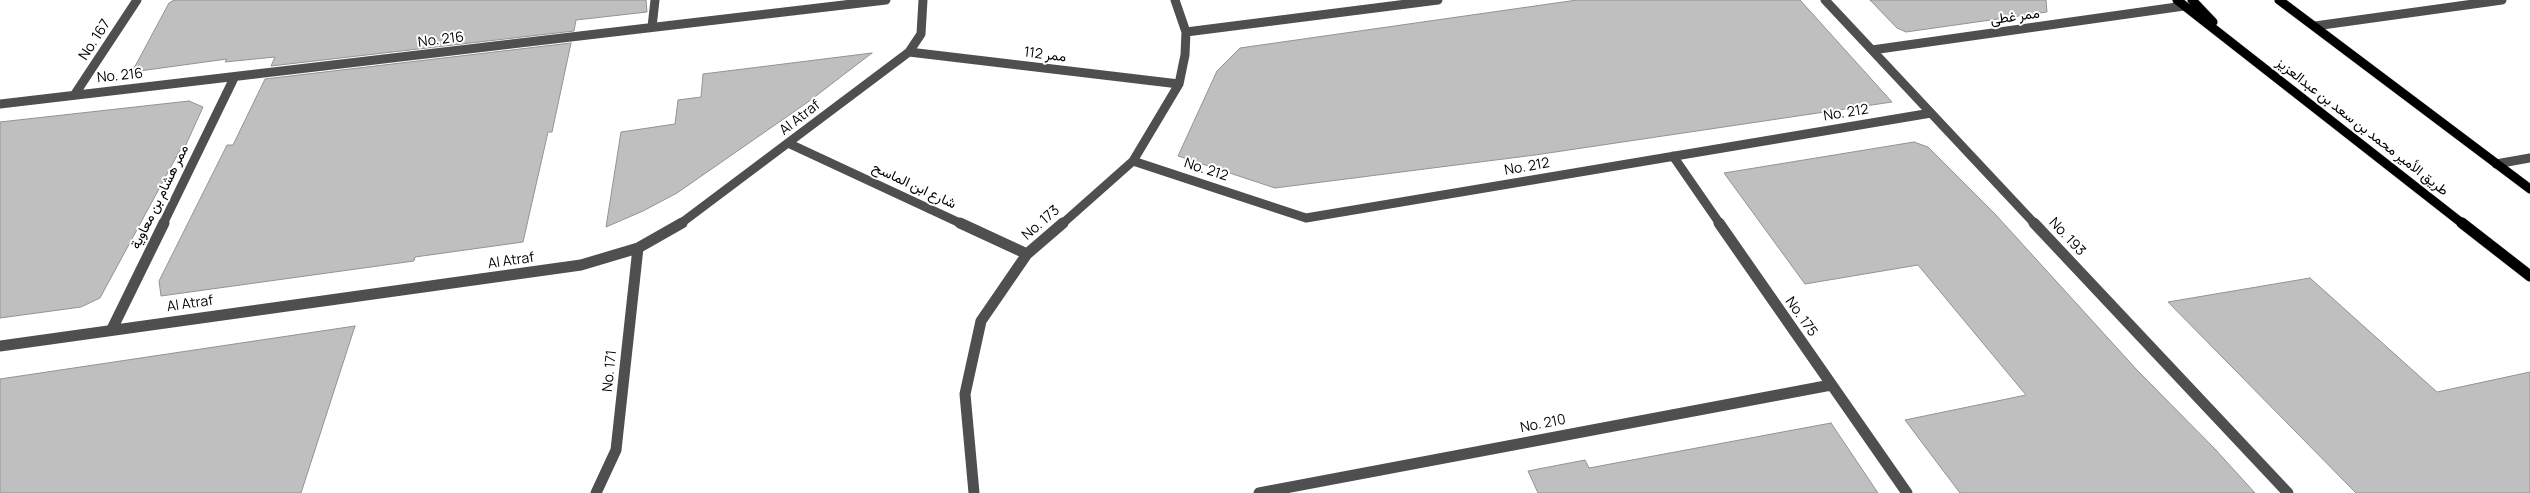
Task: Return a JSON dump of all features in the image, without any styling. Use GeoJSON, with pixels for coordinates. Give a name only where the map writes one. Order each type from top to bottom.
{"type":"FeatureCollection","features":[{"type":"Feature","properties":{"kind":"main road","name":"طريق الأمير محمد بن سعد بن عبدالعزيز"},"geometry":{"type":"LineString","coordinates":[[2177,0],[2530,276]]}},
{"type":"Feature","properties":{"kind":"main road"},"geometry":{"type":"LineString","coordinates":[[2192,0],[2235,46]]}},
{"type":"Feature","properties":{"kind":"main road"},"geometry":{"type":"LineString","coordinates":[[2270,0],[2304,18]]}},
{"type":"Feature","properties":{"kind":"main road"},"geometry":{"type":"LineString","coordinates":[[2279,0],[2316,26],[2530,189]]}},
{"type":"Feature","properties":{"kind":"street","name":"No. 167"},"geometry":{"type":"LineString","coordinates":[[75,94],[137,0]]}},
{"type":"Feature","properties":{"kind":"street"},"geometry":{"type":"LineString","coordinates":[[652,28],[655,0]]}},
{"type":"Feature","properties":{"kind":"street","name":"No. 216"},"geometry":{"type":"LineString","coordinates":[[0,104],[75,94],[234,78],[886,0]]}},
{"type":"Feature","properties":{"kind":"street","name":"Al Atraf"},"geometry":{"type":"LineString","coordinates":[[0,346],[112,329],[581,265],[638,248],[693,216],[790,144],[909,52],[921,34],[923,0]]}},
{"type":"Feature","properties":{"kind":"street","name":"No. 173"},"geometry":{"type":"LineString","coordinates":[[974,493],[965,394],[981,321],[1027,254],[1133,161],[1179,84],[1185,55],[1186,32],[1175,0]]}},
{"type":"Feature","properties":{"kind":"street"},"geometry":{"type":"LineString","coordinates":[[1186,32],[1438,0]]}},
{"type":"Feature","properties":{"kind":"street","name":"No. 193"},"geometry":{"type":"LineString","coordinates":[[1825,0],[2288,493]]}},
{"type":"Feature","properties":{"kind":"street"},"geometry":{"type":"LineString","coordinates":[[2450,0],[2460,6]]}},
{"type":"Feature","properties":{"kind":"street"},"geometry":{"type":"LineString","coordinates":[[2316,26],[2502,0]]}},
{"type":"Feature","properties":{"kind":"street","name":"ممر غطى"},"geometry":{"type":"LineString","coordinates":[[1872,50],[2184,6]]}},
{"type":"Feature","properties":{"kind":"street","name":"ممر 112"},"geometry":{"type":"LineString","coordinates":[[909,52],[1179,84]]}},
{"type":"Feature","properties":{"kind":"street","name":"ممر هشام بن معاوية"},"geometry":{"type":"LineString","coordinates":[[112,329],[234,78]]}},
{"type":"Feature","properties":{"kind":"street","name":"No. 212"},"geometry":{"type":"LineString","coordinates":[[1133,161],[1306,218],[1931,113]]}},
{"type":"Feature","properties":{"kind":"street","name":"شارع ابن الماسح"},"geometry":{"type":"LineString","coordinates":[[790,144],[1027,254]]}},
{"type":"Feature","properties":{"kind":"street","name":"No. 175"},"geometry":{"type":"LineString","coordinates":[[1673,156],[1907,493]]}},
{"type":"Feature","properties":{"kind":"street"},"geometry":{"type":"LineString","coordinates":[[2496,164],[2530,158]]}},
{"type":"Feature","properties":{"kind":"street","name":"No. 171"},"geometry":{"type":"LineString","coordinates":[[596,493],[616,450],[638,248]]}},
{"type":"Feature","properties":{"kind":"street","name":"No. 210"},"geometry":{"type":"LineString","coordinates":[[1259,493],[1832,385]]}},
{"type":"Feature","properties":{"kind":"building"},"geometry":{"type":"Polygon","coordinates":[[[174,0],[646,0],[647,12],[576,20],[574,31],[271,66],[275,57],[225,62],[227,59],[132,72],[169,3],[174,0]]]}},
{"type":"Feature","properties":{"kind":"building"},"geometry":{"type":"Polygon","coordinates":[[[1577,0],[1800,0],[1892,102],[1535,155],[1275,188],[1178,156],[1217,71],[1240,48],[1577,0]]]}},
{"type":"Feature","properties":{"kind":"building"},"geometry":{"type":"Polygon","coordinates":[[[1870,0],[2046,0],[2047,12],[1906,32],[1897,28],[1870,0]]]}},
{"type":"Feature","properties":{"kind":"building"},"geometry":{"type":"Polygon","coordinates":[[[571,43],[552,132],[548,132],[523,242],[415,257],[414,261],[161,296],[159,281],[227,145],[233,145],[265,79],[571,43]]]}},
{"type":"Feature","properties":{"kind":"building"},"geometry":{"type":"Polygon","coordinates":[[[872,53],[808,102],[677,193],[643,211],[606,227],[621,132],[675,124],[678,100],[701,97],[703,74],[872,53]]]}},
{"type":"Feature","properties":{"kind":"building"},"geometry":{"type":"Polygon","coordinates":[[[189,101],[203,107],[184,149],[180,150],[100,298],[81,307],[0,318],[0,122],[189,101]]]}},
{"type":"Feature","properties":{"kind":"building"},"geometry":{"type":"Polygon","coordinates":[[[1914,142],[1928,147],[1995,214],[2137,370],[2215,449],[2255,493],[1960,493],[1905,420],[2026,395],[1918,265],[1805,284],[1724,173],[1914,142]]]}},
{"type":"Feature","properties":{"kind":"building"},"geometry":{"type":"Polygon","coordinates":[[[2310,278],[2437,392],[2530,372],[2530,493],[2356,493],[2168,302],[2310,278]]]}},
{"type":"Feature","properties":{"kind":"building"},"geometry":{"type":"Polygon","coordinates":[[[355,326],[301,493],[0,493],[0,379],[355,326]]]}},
{"type":"Feature","properties":{"kind":"building"},"geometry":{"type":"Polygon","coordinates":[[[1831,423],[1878,493],[1538,493],[1528,471],[1585,460],[1589,468],[1831,423]]]}}]}
